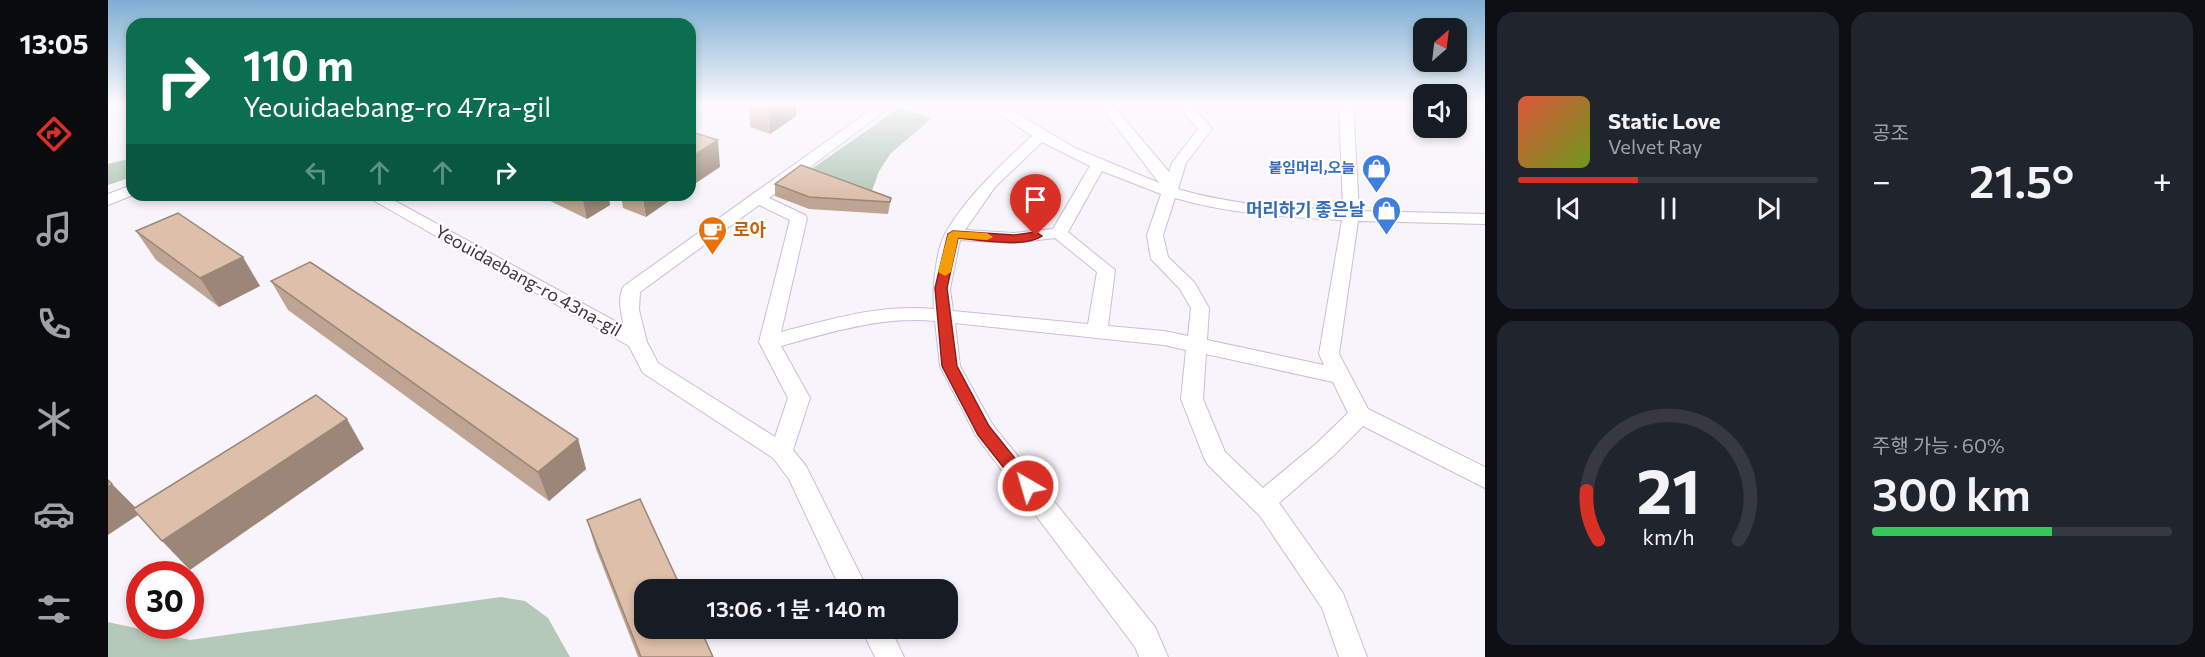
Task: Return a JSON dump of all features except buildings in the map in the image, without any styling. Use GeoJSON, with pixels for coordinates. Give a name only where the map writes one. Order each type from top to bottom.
{"type":"FeatureCollection","features":[{"type":"Feature","properties":{"kind":"street"},"geometry":{"type":"LineString","coordinates":[[637,342],[630,310],[631,290],[846,135]]}},
{"type":"Feature","properties":{"kind":"street"},"geometry":{"type":"LineString","coordinates":[[1041,135],[990,184],[953,234],[941,288],[950,366],[984,430],[1145,637],[1154,657]]}},
{"type":"Feature","properties":{"kind":"street"},"geometry":{"type":"LineString","coordinates":[[1043,135],[1099,164],[1170,190],[1218,204],[1285,213],[1485,219]]}},
{"type":"Feature","properties":{"kind":"street"},"geometry":{"type":"LineString","coordinates":[[1130,135],[1164,176],[1170,190]]}},
{"type":"Feature","properties":{"kind":"street"},"geometry":{"type":"LineString","coordinates":[[1200,135],[1179,163],[1155,236],[1161,259],[1188,285],[1200,308],[1192,399],[1216,458],[1262,503],[1333,602],[1353,657]]}},
{"type":"Feature","properties":{"kind":"street"},"geometry":{"type":"LineString","coordinates":[[1347,135],[1351,215],[1329,354],[1360,415],[1485,478]]}},
{"type":"Feature","properties":{"kind":"street"},"geometry":{"type":"LineString","coordinates":[[1059,233],[1099,164]]}},
{"type":"Feature","properties":{"kind":"street"},"geometry":{"type":"LineString","coordinates":[[108,200],[126,192]]}},
{"type":"Feature","properties":{"kind":"street"},"geometry":{"type":"LineString","coordinates":[[758,199],[799,218],[769,342],[799,398],[781,452]]}},
{"type":"Feature","properties":{"kind":"street","name":"Yeouidaebang-ro 43na-gil"},"geometry":{"type":"LineString","coordinates":[[383,201],[637,342],[650,368],[781,452],[798,473],[850,579]]}},
{"type":"Feature","properties":{"kind":"street"},"geometry":{"type":"LineString","coordinates":[[953,234],[1014,238],[1059,233],[1106,270],[1097,332]]}},
{"type":"Feature","properties":{"kind":"street"},"geometry":{"type":"LineString","coordinates":[[769,342],[865,317],[914,313],[1164,338],[1340,376]]}},
{"type":"Feature","properties":{"kind":"street"},"geometry":{"type":"LineString","coordinates":[[1262,503],[1305,464],[1343,435],[1360,415]]}},
{"type":"Feature","properties":{"kind":"street"},"geometry":{"type":"LineString","coordinates":[[881,639],[890,657]]}},
{"type":"Feature","properties":{"kind":"green space"},"geometry":{"type":"Polygon","coordinates":[[[861,135],[912,135],[891,153],[879,171],[868,202],[800,177],[861,135]]]}},
{"type":"Feature","properties":{"kind":"green space"},"geometry":{"type":"Polygon","coordinates":[[[126,160],[126,179],[108,185],[108,164],[126,160]]]}},
{"type":"Feature","properties":{"kind":"green space"},"geometry":{"type":"Polygon","coordinates":[[[501,597],[525,601],[548,618],[570,657],[108,657],[108,622],[126,626],[126,639],[204,638],[501,597]]]}},
{"type":"Feature","properties":{"kind":"slow traffic"},"geometry":{"type":"LineString","coordinates":[[945,272],[953,234],[987,237]]}},
{"type":"Feature","properties":{"kind":"place","name":"붙임머리,오늘"},"geometry":{"type":"Point","coordinates":[1376,194]}},
{"type":"Feature","properties":{"kind":"place","name":"머리하기 좋은날"},"geometry":{"type":"Point","coordinates":[1386,236]}},
{"type":"Feature","properties":{"kind":"place","name":"로아"},"geometry":{"type":"Point","coordinates":[712,256]}},
{"type":"Feature","properties":{"kind":"route"},"geometry":{"type":"LineString","coordinates":[[1028,486],[984,430],[950,366],[941,288],[953,234],[1014,238],[1036,236]]}}]}
